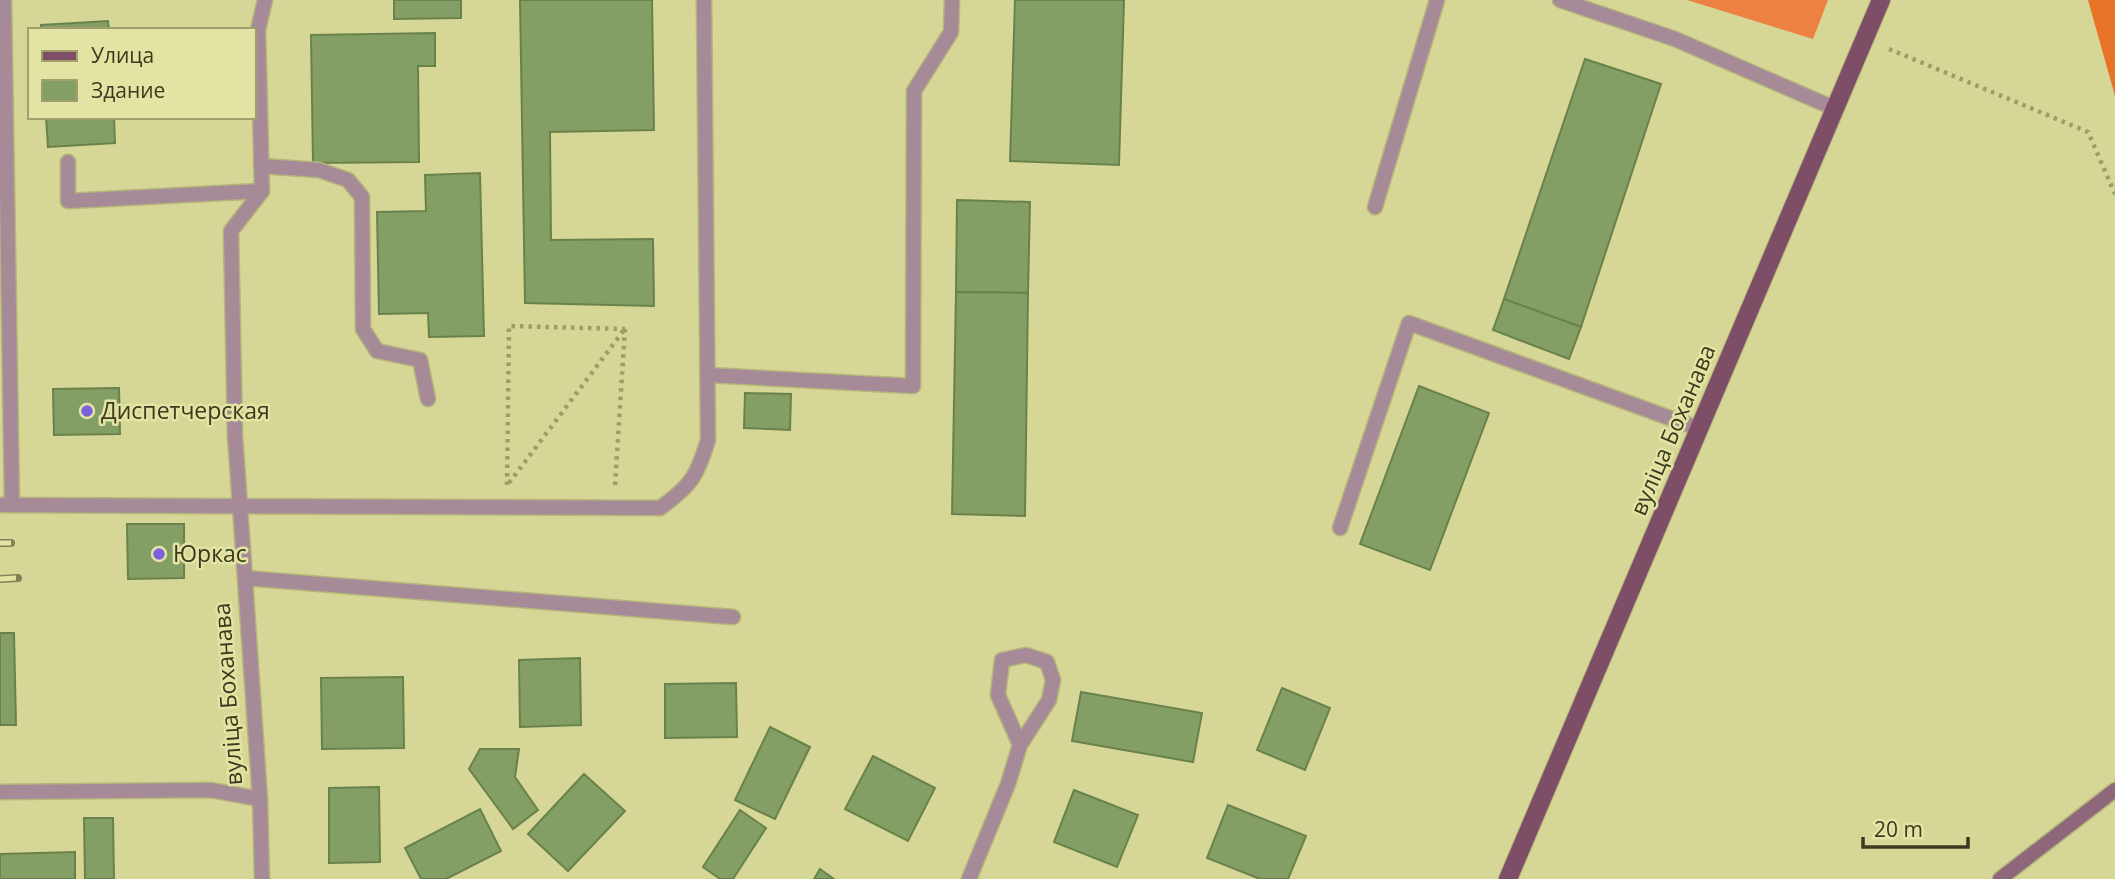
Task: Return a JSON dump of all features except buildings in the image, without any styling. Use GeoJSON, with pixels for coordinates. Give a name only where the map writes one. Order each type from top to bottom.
{"type":"FeatureCollection","features":[{"type":"Feature","properties":{"kind":"main road","name":"вуліца Боханава"},"geometry":{"type":"LineString","coordinates":[[1508,879],[1881,0]]}},
{"type":"Feature","properties":{"kind":"street"},"geometry":{"type":"LineString","coordinates":[[4,0],[6,505],[660,508],[683,491],[700,466],[708,440],[704,0]]}},
{"type":"Feature","properties":{"kind":"street"},"geometry":{"type":"LineString","coordinates":[[68,162],[68,201],[262,191],[258,30],[265,0]]}},
{"type":"Feature","properties":{"kind":"street"},"geometry":{"type":"LineString","coordinates":[[708,375],[913,386],[914,91],[951,32],[952,0]]}},
{"type":"Feature","properties":{"kind":"street"},"geometry":{"type":"LineString","coordinates":[[1376,208],[1437,0]]}},
{"type":"Feature","properties":{"kind":"street"},"geometry":{"type":"LineString","coordinates":[[1560,0],[1675,39],[1836,109]]}},
{"type":"Feature","properties":{"kind":"street"},"geometry":{"type":"LineString","coordinates":[[261,166],[319,170],[348,180],[362,197],[363,329],[377,351],[420,360],[428,399]]}},
{"type":"Feature","properties":{"kind":"street","name":"вуліца Боханава"},"geometry":{"type":"LineString","coordinates":[[262,191],[231,231],[235,436],[260,799],[262,879]]}},
{"type":"Feature","properties":{"kind":"street"},"geometry":{"type":"LineString","coordinates":[[1340,528],[1409,323],[1700,429]]}},
{"type":"Feature","properties":{"kind":"street"},"geometry":{"type":"LineString","coordinates":[[245,578],[733,617]]}},
{"type":"Feature","properties":{"kind":"street"},"geometry":{"type":"LineString","coordinates":[[969,879],[1008,784],[1020,746],[1049,699],[1053,680],[1048,662],[1026,656],[1002,660],[998,695],[1020,746]]}},
{"type":"Feature","properties":{"kind":"street"},"geometry":{"type":"LineString","coordinates":[[0,792],[211,790],[260,799]]}},
{"type":"Feature","properties":{"kind":"street"},"geometry":{"type":"LineString","coordinates":[[2000,879],[2115,790]]}},
{"type":"Feature","properties":{"kind":"path"},"geometry":{"type":"LineString","coordinates":[[1864,39],[2088,132],[2115,194]]}},
{"type":"Feature","properties":{"kind":"path"},"geometry":{"type":"LineString","coordinates":[[507,486],[509,326],[625,329]]}},
{"type":"Feature","properties":{"kind":"path"},"geometry":{"type":"LineString","coordinates":[[507,486],[625,329]]}},
{"type":"Feature","properties":{"kind":"path"},"geometry":{"type":"LineString","coordinates":[[615,490],[625,329]]}},
{"type":"Feature","properties":{"kind":"path"},"geometry":{"type":"LineString","coordinates":[[507,486],[520,486]]}},
{"type":"Feature","properties":{"kind":"shaded area"},"geometry":{"type":"Polygon","coordinates":[[[1687,0],[1828,0],[1813,39],[1687,0]]]}},
{"type":"Feature","properties":{"kind":"shaded area"},"geometry":{"type":"Polygon","coordinates":[[[2088,0],[2115,0],[2115,96],[2088,0]]]}},
{"type":"Feature","properties":{"kind":"railway"},"geometry":{"type":"LineString","coordinates":[[0,543],[11,543]]}},
{"type":"Feature","properties":{"kind":"railway"},"geometry":{"type":"LineString","coordinates":[[0,579],[18,578]]}},
{"type":"Feature","properties":{"kind":"place","name":"Диспетчерская"},"geometry":{"type":"Point","coordinates":[87,411]}},
{"type":"Feature","properties":{"kind":"place","name":"Юркас"},"geometry":{"type":"Point","coordinates":[159,554]}}]}
